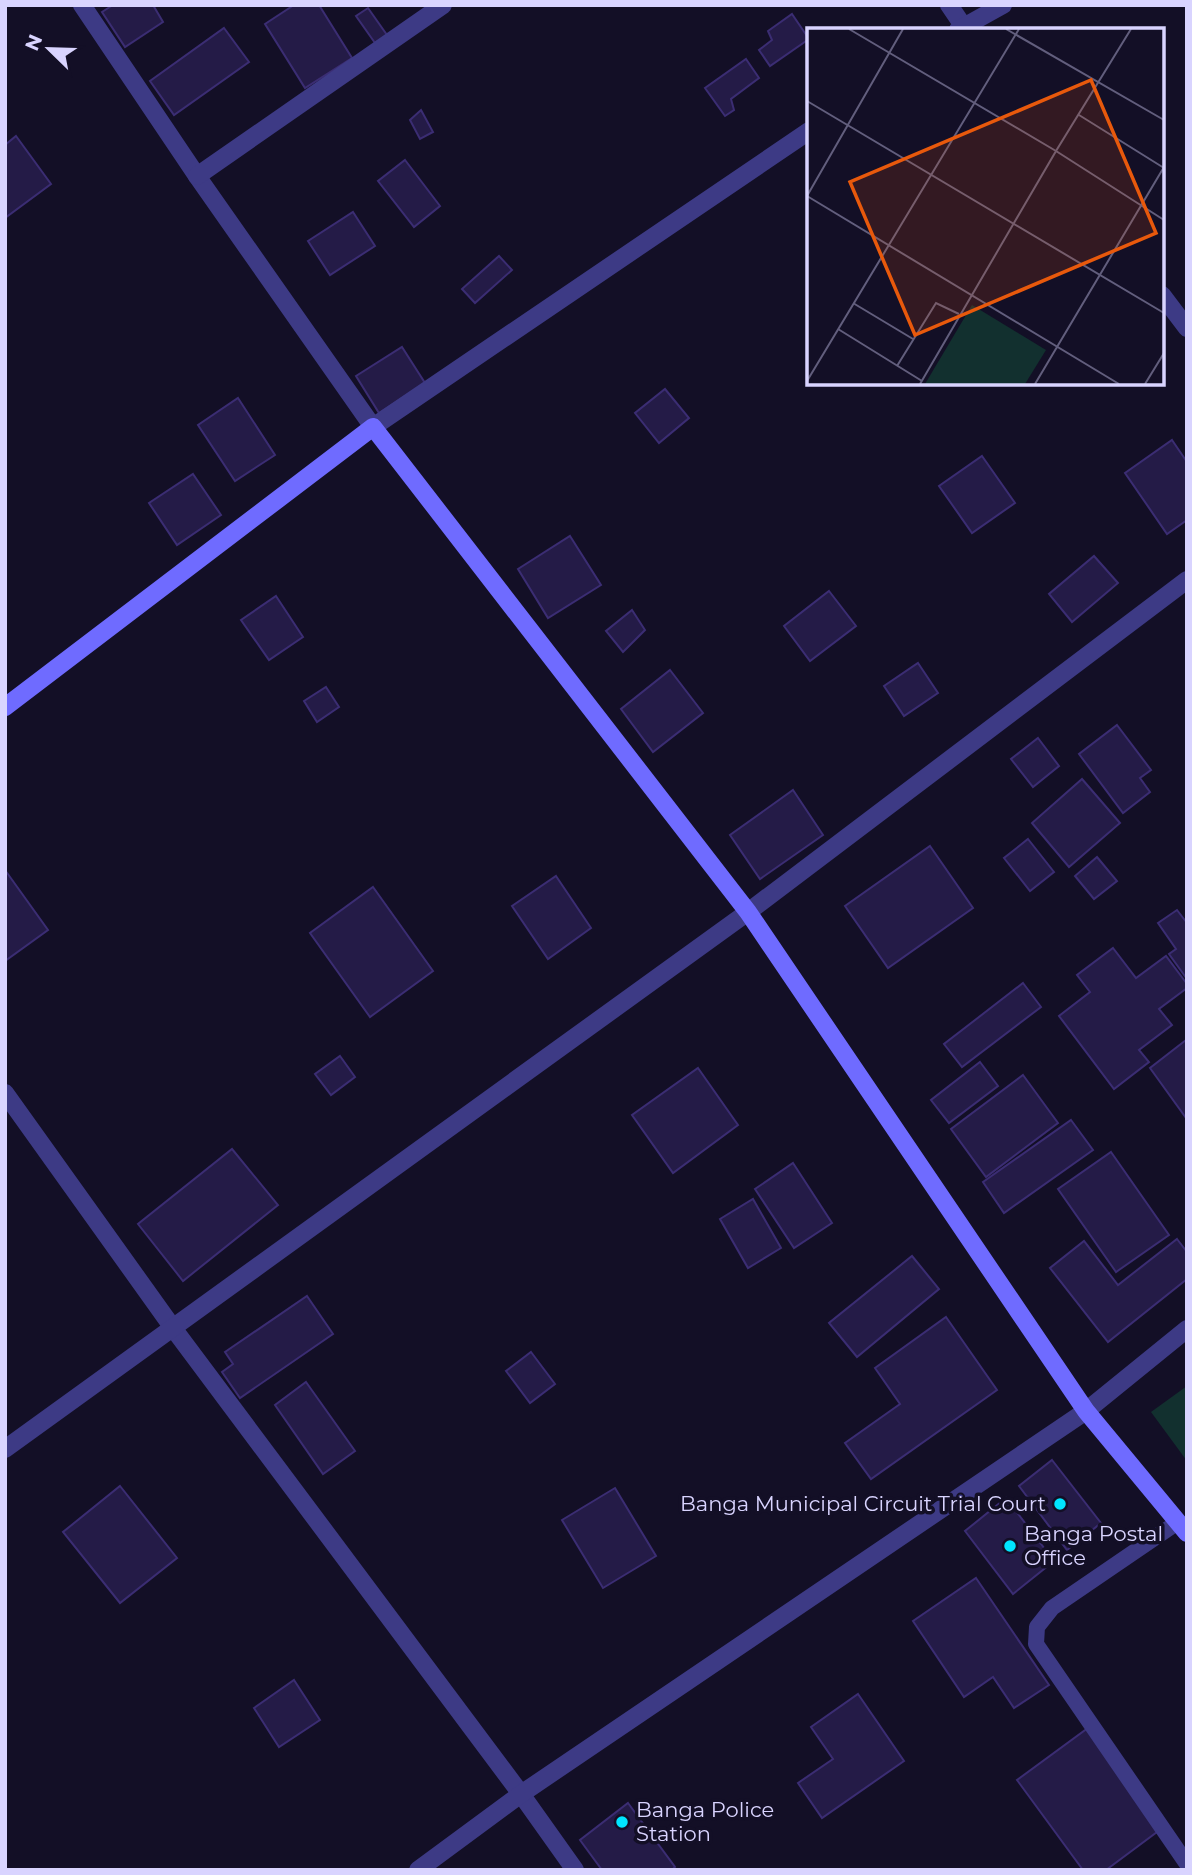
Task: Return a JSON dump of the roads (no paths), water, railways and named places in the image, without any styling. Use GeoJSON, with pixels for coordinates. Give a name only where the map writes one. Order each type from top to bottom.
{"type":"FeatureCollection","features":[{"type":"Feature","properties":{"kind":"main road"},"geometry":{"type":"LineString","coordinates":[[5,708],[373,427],[748,912],[1086,1411],[1182,1527]]}},
{"type":"Feature","properties":{"kind":"street"},"geometry":{"type":"LineString","coordinates":[[82,5],[197,176],[373,427],[807,132]]}},
{"type":"Feature","properties":{"kind":"street"},"geometry":{"type":"LineString","coordinates":[[197,176],[443,5]]}},
{"type":"Feature","properties":{"kind":"street"},"geometry":{"type":"LineString","coordinates":[[949,5],[962,28],[1003,5]]}},
{"type":"Feature","properties":{"kind":"street"},"geometry":{"type":"LineString","coordinates":[[1164,298],[1187,328]]}},
{"type":"Feature","properties":{"kind":"street"},"geometry":{"type":"LineString","coordinates":[[5,1449],[748,912],[1187,580]]}},
{"type":"Feature","properties":{"kind":"street"},"geometry":{"type":"LineString","coordinates":[[5,1093],[173,1328],[575,1870]]}},
{"type":"Feature","properties":{"kind":"street"},"geometry":{"type":"LineString","coordinates":[[418,1870],[521,1794],[1086,1411],[1187,1329]]}},
{"type":"Feature","properties":{"kind":"lane"},"geometry":{"type":"LineString","coordinates":[[1182,1527],[1052,1608],[1037,1628],[1036,1644],[1187,1864]]}},
{"type":"Feature","properties":{"kind":"place","name":"Banga Municipal Circuit Trial Court"},"geometry":{"type":"Point","coordinates":[1060,1504]}},
{"type":"Feature","properties":{"kind":"place","name":"Banga Postal Office"},"geometry":{"type":"Point","coordinates":[1010,1546]}},
{"type":"Feature","properties":{"kind":"place","name":"Banga Police Station"},"geometry":{"type":"Point","coordinates":[622,1822]}}]}
